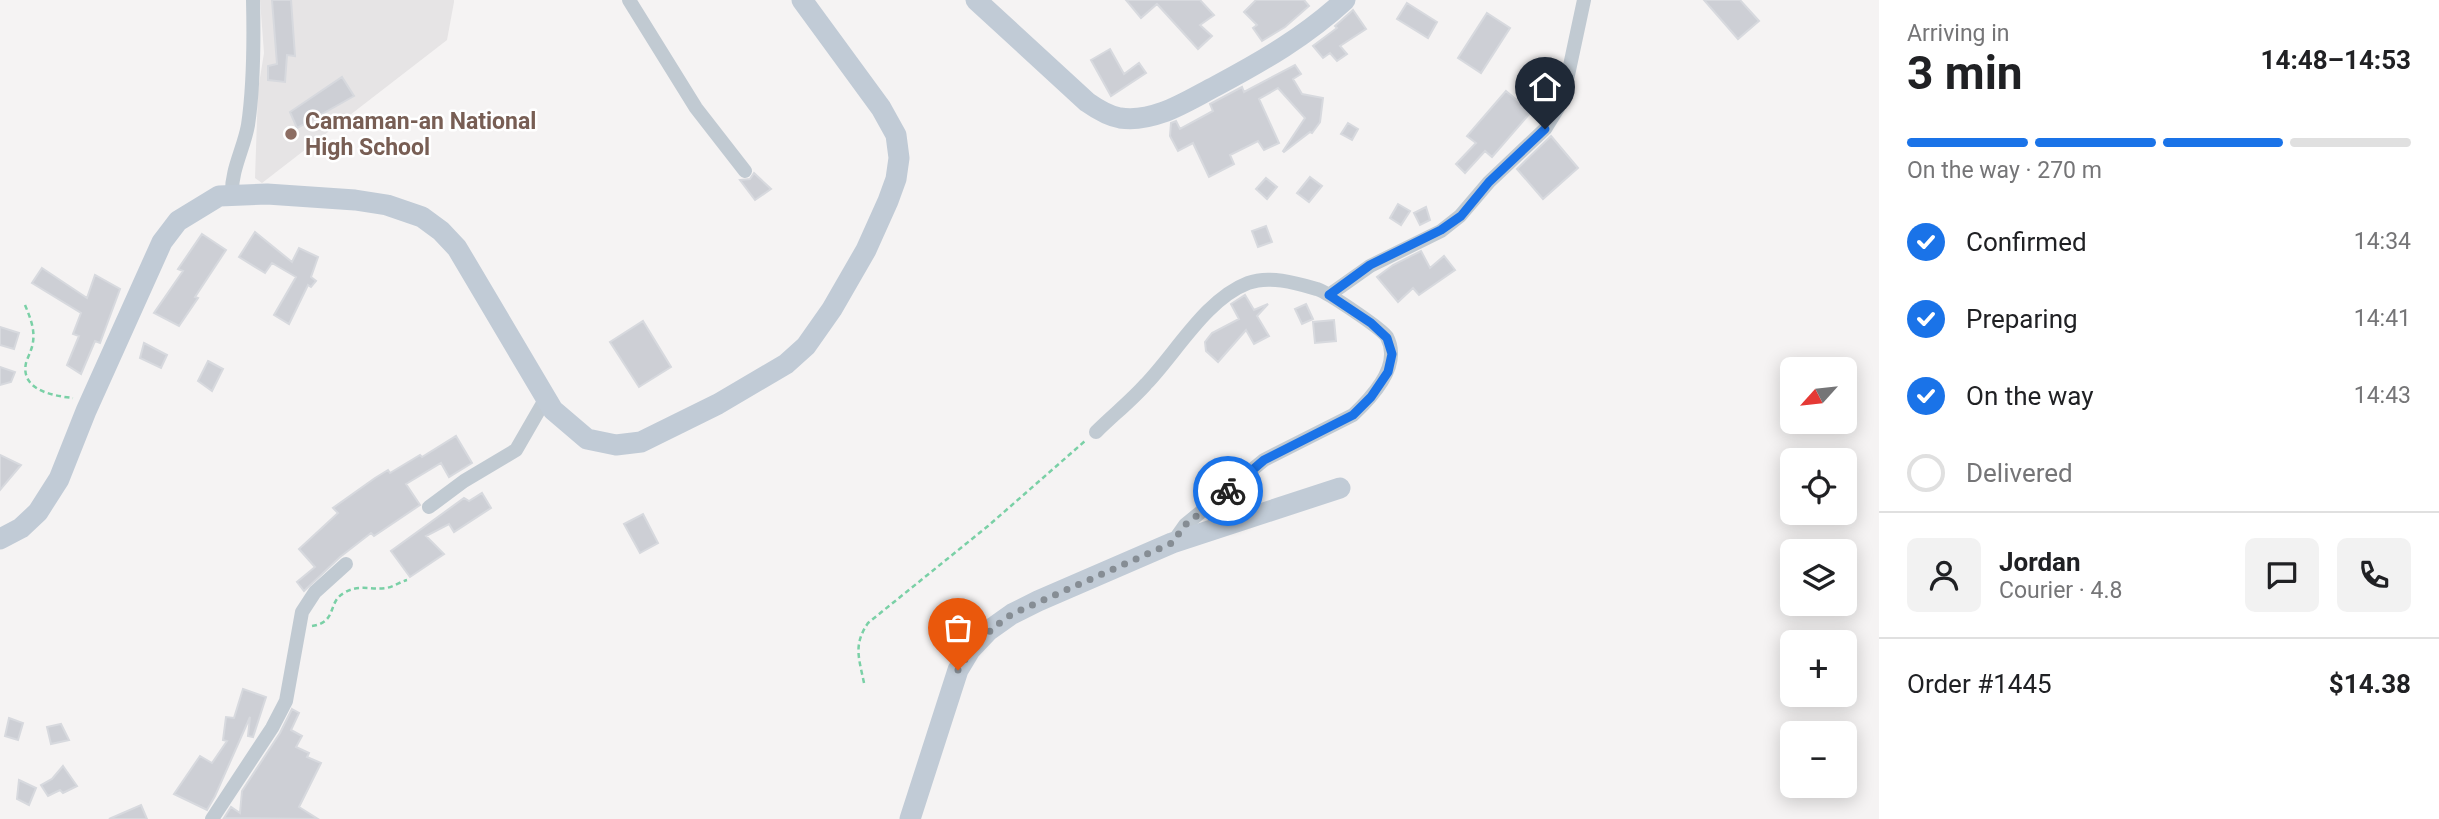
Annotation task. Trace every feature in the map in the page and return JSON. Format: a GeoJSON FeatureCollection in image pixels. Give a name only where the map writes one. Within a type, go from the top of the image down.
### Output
{"type":"FeatureCollection","features":[{"type":"Feature","properties":{"kind":"main road"},"geometry":{"type":"LineString","coordinates":[[0,539],[21,528],[38,512],[59,479],[90,401],[162,242],[178,220],[219,196],[232,194],[355,200],[387,205],[422,217],[457,247],[553,410],[587,439],[616,445],[641,442],[718,404],[786,364],[806,346],[832,309],[866,250],[888,201],[900,158],[896,135],[881,108],[802,0]]}},
{"type":"Feature","properties":{"kind":"main road"},"geometry":{"type":"LineString","coordinates":[[976,0],[1087,102],[1102,112],[1120,118],[1158,115],[1178,106],[1271,57],[1315,27],[1345,0]]}},
{"type":"Feature","properties":{"kind":"main road"},"geometry":{"type":"LineString","coordinates":[[910,819],[958,670],[970,650],[988,631],[1012,614],[1038,601],[1172,543],[1340,488]]}},
{"type":"Feature","properties":{"kind":"street"},"geometry":{"type":"LineString","coordinates":[[232,194],[235,171],[244,145],[251,93],[253,0]]}},
{"type":"Feature","properties":{"kind":"street"},"geometry":{"type":"LineString","coordinates":[[629,0],[696,108],[745,171]]}},
{"type":"Feature","properties":{"kind":"street"},"geometry":{"type":"LineString","coordinates":[[1329,295],[1370,265],[1426,240],[1461,216],[1489,182],[1545,129],[1558,108],[1565,89],[1584,0]]}},
{"type":"Feature","properties":{"kind":"street"},"geometry":{"type":"LineString","coordinates":[[1096,432],[1147,384],[1199,321],[1224,298],[1247,283],[1272,279],[1318,289],[1371,323],[1387,338],[1392,354],[1388,372],[1371,397],[1353,415],[1264,460],[1185,525],[1172,543]]}},
{"type":"Feature","properties":{"kind":"street"},"geometry":{"type":"LineString","coordinates":[[429,507],[464,481],[516,450],[546,398]]}},
{"type":"Feature","properties":{"kind":"street"},"geometry":{"type":"LineString","coordinates":[[212,819],[272,728],[286,701],[302,612],[315,592],[346,564]]}},
{"type":"Feature","properties":{"kind":"path"},"geometry":{"type":"LineString","coordinates":[[24,305],[32,322],[34,340],[25,364],[27,375],[34,387],[44,393],[90,401]]}},
{"type":"Feature","properties":{"kind":"path"},"geometry":{"type":"LineString","coordinates":[[864,682],[858,655],[859,637],[868,623],[988,526],[1096,432]]}},
{"type":"Feature","properties":{"kind":"path"},"geometry":{"type":"LineString","coordinates":[[299,627],[322,624],[329,618],[340,595],[346,591],[358,587],[387,588],[407,580]]}},
{"type":"Feature","properties":{"kind":"shaded area","name":"Camaman-an National High School"},"geometry":{"type":"Polygon","coordinates":[[[260,0],[454,2],[447,40],[262,183],[255,178],[258,90],[264,53],[260,0]]]}},
{"type":"Feature","properties":{"kind":"building"},"geometry":{"type":"Polygon","coordinates":[[[272,0],[291,0],[295,56],[287,55],[285,82],[268,80],[268,66],[277,64],[272,0]]]}},
{"type":"Feature","properties":{"kind":"building"},"geometry":{"type":"Polygon","coordinates":[[[1126,0],[1200,0],[1214,15],[1200,25],[1212,36],[1198,49],[1157,4],[1141,18],[1126,0]]]}},
{"type":"Feature","properties":{"kind":"building"},"geometry":{"type":"Polygon","coordinates":[[[1256,0],[1304,0],[1309,6],[1285,27],[1262,41],[1253,28],[1257,25],[1244,12],[1256,0]]]}},
{"type":"Feature","properties":{"kind":"building"},"geometry":{"type":"Polygon","coordinates":[[[1704,0],[1740,0],[1759,21],[1738,39],[1704,0]]]}},
{"type":"Feature","properties":{"kind":"building"},"geometry":{"type":"Polygon","coordinates":[[[1407,3],[1437,22],[1428,38],[1397,19],[1407,3]]]}},
{"type":"Feature","properties":{"kind":"building"},"geometry":{"type":"Polygon","coordinates":[[[1353,10],[1366,29],[1340,46],[1347,54],[1337,61],[1330,53],[1323,58],[1313,46],[1337,28],[1335,26],[1353,10]]]}},
{"type":"Feature","properties":{"kind":"building"},"geometry":{"type":"Polygon","coordinates":[[[1487,13],[1510,28],[1481,73],[1458,58],[1487,13]]]}},
{"type":"Feature","properties":{"kind":"building"},"geometry":{"type":"Polygon","coordinates":[[[1110,49],[1124,74],[1139,63],[1146,73],[1111,96],[1091,60],[1110,49]]]}},
{"type":"Feature","properties":{"kind":"building"},"geometry":{"type":"Polygon","coordinates":[[[1295,65],[1301,74],[1293,79],[1302,94],[1323,98],[1320,122],[1312,133],[1283,151],[1305,118],[1278,88],[1259,99],[1279,143],[1264,150],[1258,141],[1230,155],[1234,164],[1209,177],[1193,143],[1178,151],[1170,136],[1171,123],[1176,121],[1180,129],[1213,111],[1210,104],[1242,87],[1244,92],[1295,65]]]}},
{"type":"Feature","properties":{"kind":"building"},"geometry":{"type":"Polygon","coordinates":[[[342,77],[354,96],[297,128],[290,112],[342,77]]]}},
{"type":"Feature","properties":{"kind":"building"},"geometry":{"type":"Polygon","coordinates":[[[1506,91],[1531,112],[1492,157],[1485,151],[1465,173],[1456,164],[1476,143],[1467,136],[1506,91]]]}},
{"type":"Feature","properties":{"kind":"building"},"geometry":{"type":"Polygon","coordinates":[[[1348,123],[1358,129],[1352,140],[1341,134],[1348,123]]]}},
{"type":"Feature","properties":{"kind":"building"},"geometry":{"type":"Polygon","coordinates":[[[1551,136],[1578,168],[1543,199],[1517,169],[1551,136]]]}},
{"type":"Feature","properties":{"kind":"building"},"geometry":{"type":"Polygon","coordinates":[[[754,173],[771,189],[755,200],[740,180],[750,179],[754,173]]]}},
{"type":"Feature","properties":{"kind":"building"},"geometry":{"type":"Polygon","coordinates":[[[1310,177],[1322,186],[1309,202],[1297,193],[1310,177]]]}},
{"type":"Feature","properties":{"kind":"building"},"geometry":{"type":"Polygon","coordinates":[[[1266,178],[1277,187],[1267,199],[1256,189],[1266,178]]]}},
{"type":"Feature","properties":{"kind":"building"},"geometry":{"type":"Polygon","coordinates":[[[1398,204],[1410,211],[1401,225],[1390,218],[1398,204]]]}},
{"type":"Feature","properties":{"kind":"building"},"geometry":{"type":"Polygon","coordinates":[[[1426,207],[1430,220],[1420,225],[1414,213],[1426,207]]]}},
{"type":"Feature","properties":{"kind":"building"},"geometry":{"type":"Polygon","coordinates":[[[1266,226],[1272,242],[1258,247],[1252,231],[1266,226]]]}},
{"type":"Feature","properties":{"kind":"building"},"geometry":{"type":"Polygon","coordinates":[[[255,232],[292,262],[299,248],[318,257],[311,277],[316,281],[311,287],[308,285],[289,324],[274,315],[296,277],[272,263],[265,273],[239,257],[255,232]]]}},
{"type":"Feature","properties":{"kind":"building"},"geometry":{"type":"Polygon","coordinates":[[[202,234],[226,250],[179,326],[154,313],[183,271],[178,269],[202,234]]]}},
{"type":"Feature","properties":{"kind":"building"},"geometry":{"type":"Polygon","coordinates":[[[1421,251],[1430,268],[1444,256],[1455,270],[1419,295],[1413,288],[1398,302],[1377,277],[1393,265],[1421,251]]]}},
{"type":"Feature","properties":{"kind":"building"},"geometry":{"type":"Polygon","coordinates":[[[42,268],[87,298],[95,275],[120,289],[100,343],[95,341],[81,374],[67,365],[79,336],[73,334],[81,313],[32,283],[42,268]]]}},
{"type":"Feature","properties":{"kind":"building"},"geometry":{"type":"Polygon","coordinates":[[[1245,295],[1254,310],[1268,304],[1257,316],[1269,336],[1254,344],[1246,330],[1218,362],[1206,351],[1205,342],[1212,333],[1239,319],[1231,304],[1245,295]]]}},
{"type":"Feature","properties":{"kind":"building"},"geometry":{"type":"Polygon","coordinates":[[[1306,304],[1313,319],[1302,324],[1295,309],[1306,304]]]}},
{"type":"Feature","properties":{"kind":"building"},"geometry":{"type":"Polygon","coordinates":[[[1334,320],[1336,341],[1315,343],[1313,322],[1334,320]]]}},
{"type":"Feature","properties":{"kind":"building"},"geometry":{"type":"Polygon","coordinates":[[[643,321],[671,367],[639,387],[610,342],[643,321]]]}},
{"type":"Feature","properties":{"kind":"building"},"geometry":{"type":"Polygon","coordinates":[[[0,327],[19,333],[14,349],[0,345],[0,327]]]}},
{"type":"Feature","properties":{"kind":"building"},"geometry":{"type":"Polygon","coordinates":[[[144,343],[167,355],[161,368],[140,358],[144,343]]]}},
{"type":"Feature","properties":{"kind":"building"},"geometry":{"type":"Polygon","coordinates":[[[208,361],[223,369],[212,391],[198,381],[208,361]]]}},
{"type":"Feature","properties":{"kind":"building"},"geometry":{"type":"Polygon","coordinates":[[[0,367],[15,372],[11,382],[0,385],[0,367]]]}},
{"type":"Feature","properties":{"kind":"building"},"geometry":{"type":"Polygon","coordinates":[[[456,436],[472,463],[449,477],[441,463],[406,484],[420,505],[374,536],[371,533],[340,557],[304,591],[297,582],[315,567],[299,549],[338,513],[333,508],[388,470],[390,473],[420,455],[422,457],[456,436]]]}},
{"type":"Feature","properties":{"kind":"building"},"geometry":{"type":"Polygon","coordinates":[[[0,455],[21,465],[0,490],[0,455]]]}},
{"type":"Feature","properties":{"kind":"building"},"geometry":{"type":"Polygon","coordinates":[[[482,493],[491,508],[454,532],[449,524],[426,536],[444,554],[410,577],[391,551],[464,498],[469,501],[482,493]]]}},
{"type":"Feature","properties":{"kind":"building"},"geometry":{"type":"Polygon","coordinates":[[[643,514],[658,543],[640,553],[624,524],[643,514]]]}},
{"type":"Feature","properties":{"kind":"building"},"geometry":{"type":"Polygon","coordinates":[[[243,689],[266,697],[253,737],[248,736],[250,717],[207,810],[174,794],[200,756],[212,763],[227,741],[223,740],[226,717],[234,718],[243,689]]]}},
{"type":"Feature","properties":{"kind":"building"},"geometry":{"type":"Polygon","coordinates":[[[292,709],[299,713],[291,730],[302,736],[296,747],[309,753],[307,757],[321,763],[299,807],[318,819],[224,818],[231,807],[240,813],[242,791],[280,733],[292,709]]]}},
{"type":"Feature","properties":{"kind":"building"},"geometry":{"type":"Polygon","coordinates":[[[9,718],[23,723],[18,740],[5,736],[9,718]]]}},
{"type":"Feature","properties":{"kind":"building"},"geometry":{"type":"Polygon","coordinates":[[[61,724],[69,740],[51,744],[47,727],[61,724]]]}},
{"type":"Feature","properties":{"kind":"building"},"geometry":{"type":"Polygon","coordinates":[[[63,766],[77,786],[48,796],[41,785],[52,779],[63,766]]]}},
{"type":"Feature","properties":{"kind":"building"},"geometry":{"type":"Polygon","coordinates":[[[19,780],[36,788],[29,805],[17,799],[19,780]]]}},
{"type":"Feature","properties":{"kind":"building"},"geometry":{"type":"Polygon","coordinates":[[[141,805],[147,819],[109,819],[141,805]]]}},
{"type":"Feature","properties":{"kind":"way so far"},"geometry":{"type":"LineString","coordinates":[[958,670],[970,650],[988,631],[1012,614],[1172,543],[1185,525],[1228,491]]}},
{"type":"Feature","properties":{"kind":"place","name":"Camaman-an National High School"},"geometry":{"type":"Point","coordinates":[291,134]}},
{"type":"Feature","properties":{"kind":"route"},"geometry":{"type":"LineString","coordinates":[[1228,491],[1264,460],[1353,415],[1371,397],[1388,372],[1392,354],[1387,338],[1371,323],[1329,295],[1370,265],[1426,240],[1461,216],[1504,166],[1545,129]]}}]}
